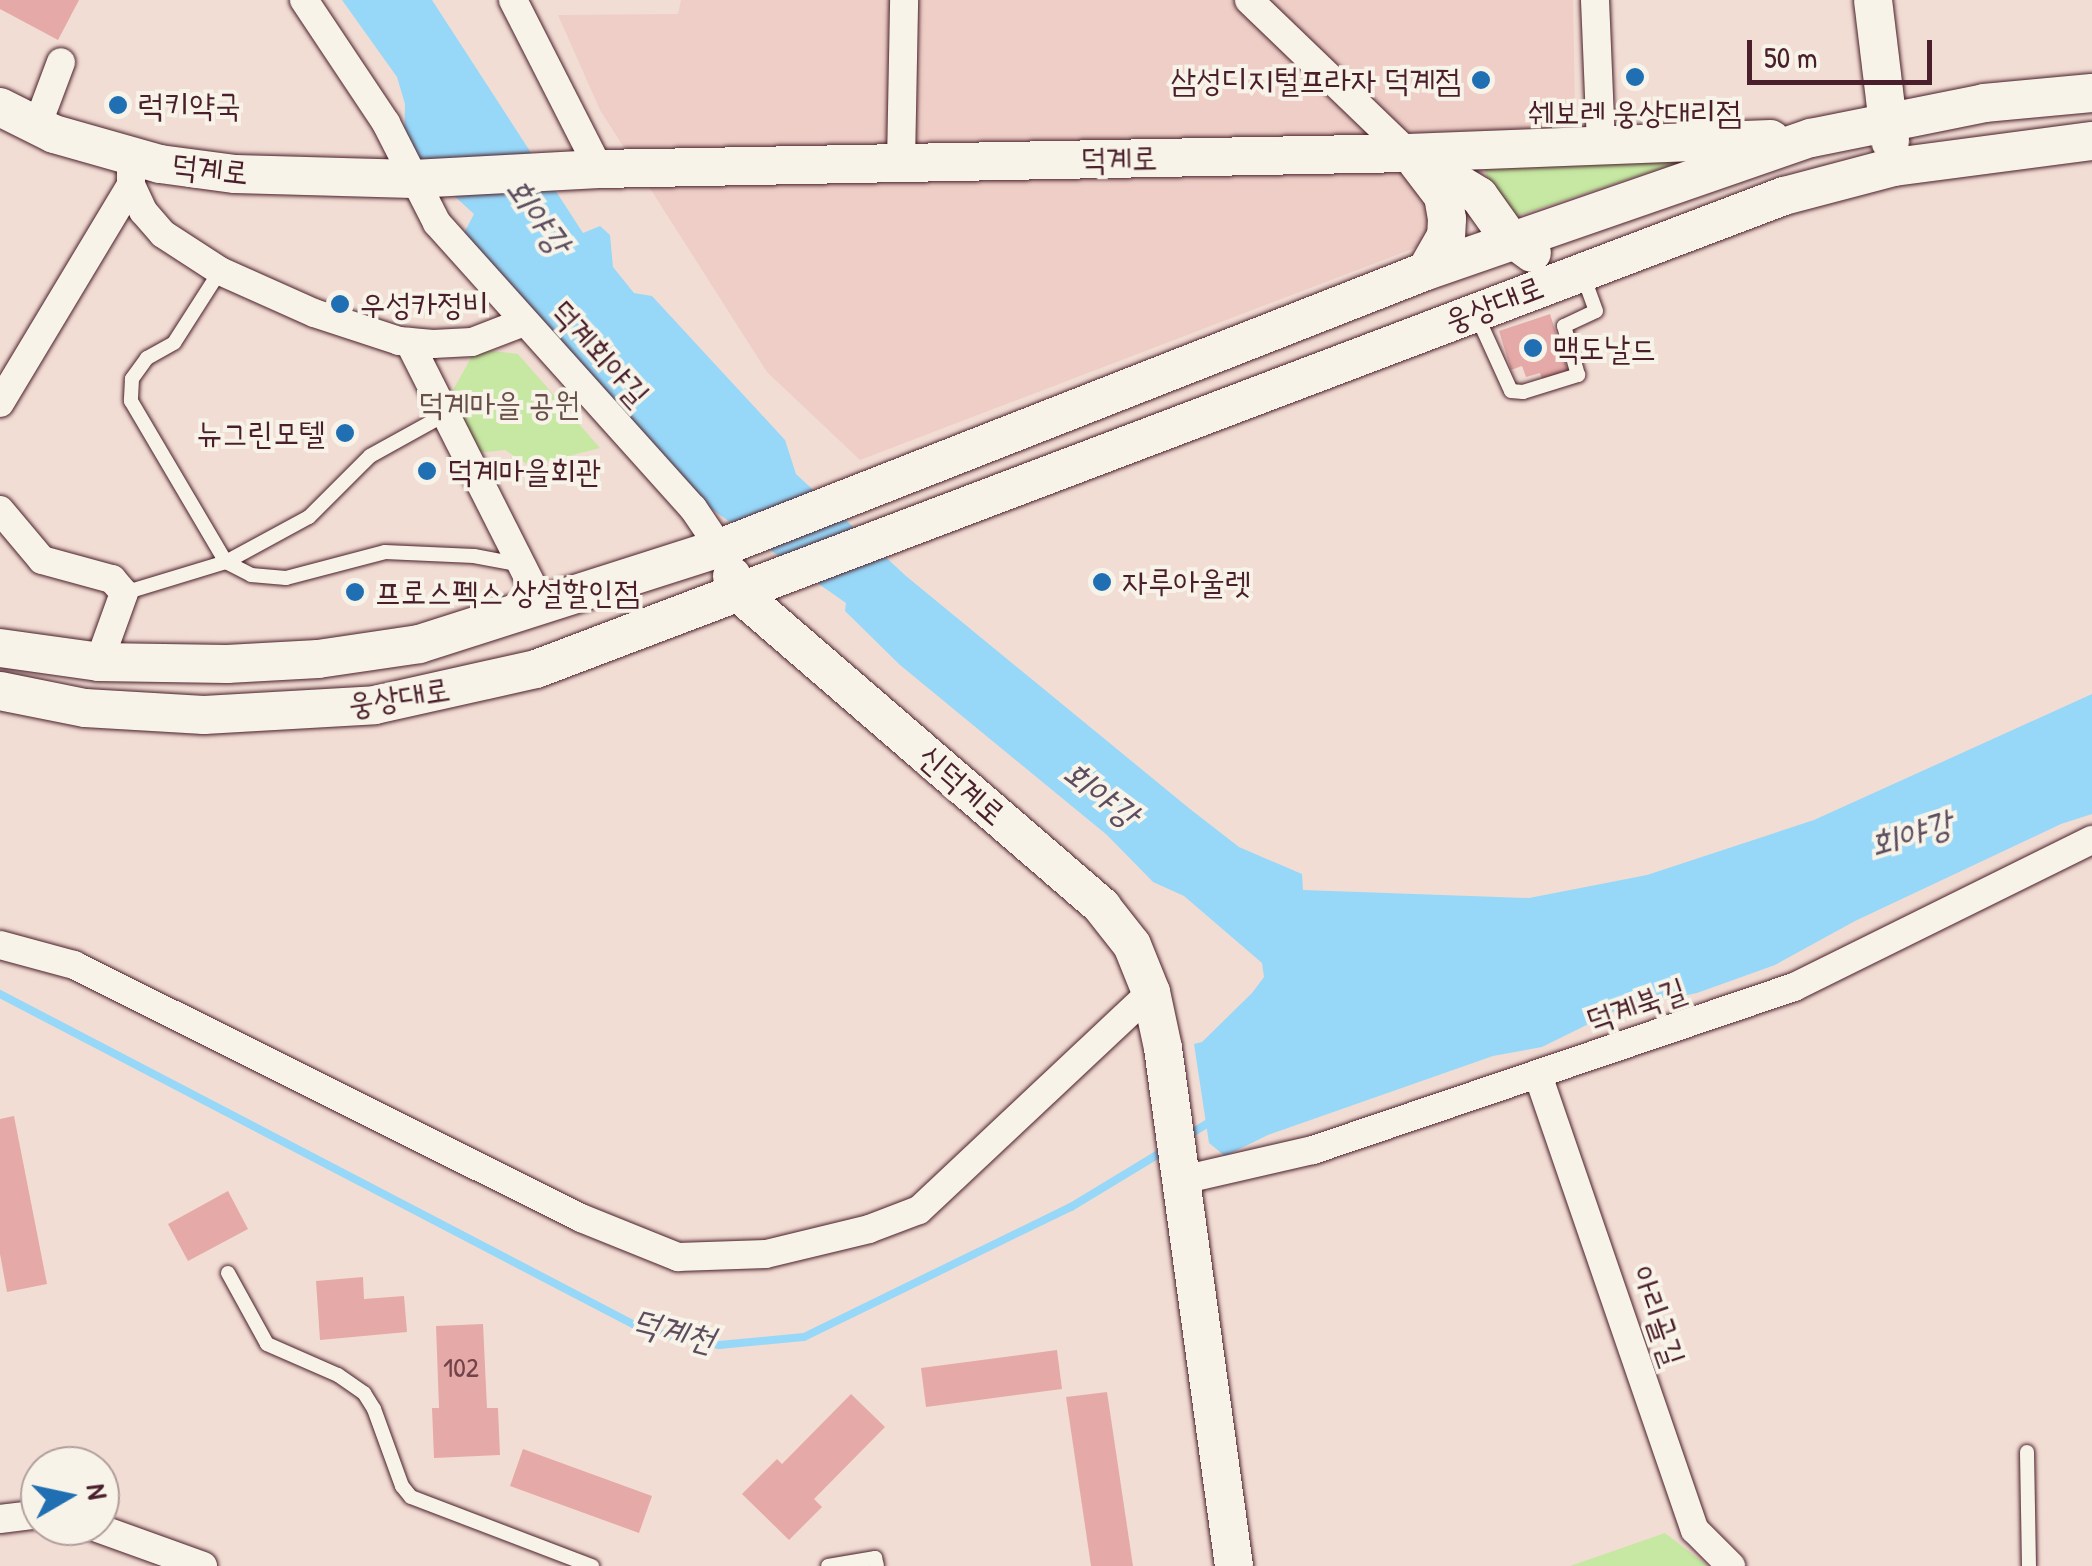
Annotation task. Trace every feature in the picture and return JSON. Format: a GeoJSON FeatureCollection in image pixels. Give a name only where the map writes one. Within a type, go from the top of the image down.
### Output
{"type":"FeatureCollection","features":[{"type":"Feature","properties":{"kind":"main road"},"geometry":{"type":"LineString","coordinates":[[1873,0],[1894,167]]}},
{"type":"Feature","properties":{"kind":"main road"},"geometry":{"type":"LineString","coordinates":[[0,648],[98,662],[318,659],[420,644],[730,544],[1426,271],[1811,138],[1887,120],[2092,93]]}},
{"type":"Feature","properties":{"kind":"main road","name":"덕계로"},"geometry":{"type":"LineString","coordinates":[[0,108],[131,170],[422,179],[590,169],[1408,153],[1811,138]]}},
{"type":"Feature","properties":{"kind":"main road","name":"웅상대로"},"geometry":{"type":"LineString","coordinates":[[0,691],[85,708],[204,715],[375,705],[536,668],[1784,196],[1894,167],[2092,141]]}},
{"type":"Feature","properties":{"kind":"main road"},"geometry":{"type":"LineString","coordinates":[[1408,153],[1479,196],[1512,240],[1536,255],[1559,260],[1619,256]]}},
{"type":"Feature","properties":{"kind":"main road"},"geometry":{"type":"LineString","coordinates":[[1408,153],[1431,175],[1443,196],[1447,219],[1446,236],[1426,271]]}},
{"type":"Feature","properties":{"kind":"main road","name":"신덕계로"},"geometry":{"type":"LineString","coordinates":[[730,544],[740,594],[1102,907],[1132,945],[1151,992],[1164,1048],[1182,1180]]}},
{"type":"Feature","properties":{"kind":"main road"},"geometry":{"type":"LineString","coordinates":[[1182,1180],[1234,1566]]}},
{"type":"Feature","properties":{"kind":"street","name":"덕계회야길"},"geometry":{"type":"LineString","coordinates":[[304,0],[422,179],[438,223],[692,508],[730,544]]}},
{"type":"Feature","properties":{"kind":"street"},"geometry":{"type":"LineString","coordinates":[[513,0],[590,169]]}},
{"type":"Feature","properties":{"kind":"street"},"geometry":{"type":"LineString","coordinates":[[901,164],[904,0]]}},
{"type":"Feature","properties":{"kind":"street"},"geometry":{"type":"LineString","coordinates":[[1248,0],[1408,153]]}},
{"type":"Feature","properties":{"kind":"street"},"geometry":{"type":"LineString","coordinates":[[1595,0],[1601,144]]}},
{"type":"Feature","properties":{"kind":"street"},"geometry":{"type":"LineString","coordinates":[[37,126],[60,62]]}},
{"type":"Feature","properties":{"kind":"street"},"geometry":{"type":"LineString","coordinates":[[131,170],[144,212],[163,234],[220,271],[314,313],[409,342],[472,342],[524,322]]}},
{"type":"Feature","properties":{"kind":"street"},"geometry":{"type":"LineString","coordinates":[[4,387],[131,170]]}},
{"type":"Feature","properties":{"kind":"street"},"geometry":{"type":"LineString","coordinates":[[409,342],[542,605]]}},
{"type":"Feature","properties":{"kind":"street"},"geometry":{"type":"LineString","coordinates":[[0,510],[42,560],[112,578],[124,593],[98,662]]}},
{"type":"Feature","properties":{"kind":"street","name":"덕계북길"},"geometry":{"type":"LineString","coordinates":[[1182,1180],[1313,1150],[1794,987],[2092,840]]}},
{"type":"Feature","properties":{"kind":"street"},"geometry":{"type":"LineString","coordinates":[[0,945],[74,966],[580,1218],[678,1258],[766,1254],[869,1229],[919,1210],[1151,992]]}},
{"type":"Feature","properties":{"kind":"street","name":"아리골길"},"geometry":{"type":"LineString","coordinates":[[1538,1076],[1695,1530],[1731,1566]]}},
{"type":"Feature","properties":{"kind":"street"},"geometry":{"type":"LineString","coordinates":[[120,1536],[203,1566]]}},
{"type":"Feature","properties":{"kind":"lane"},"geometry":{"type":"LineString","coordinates":[[1475,310],[1511,391],[1523,392],[1578,374],[1564,326],[1596,312],[1581,270]]}},
{"type":"Feature","properties":{"kind":"lane"},"geometry":{"type":"LineString","coordinates":[[220,271],[174,342],[147,358],[132,379],[131,401],[226,562],[251,574],[286,578],[385,552],[474,556],[522,566]]}},
{"type":"Feature","properties":{"kind":"lane"},"geometry":{"type":"LineString","coordinates":[[124,593],[226,562],[309,516],[370,456],[446,414]]}},
{"type":"Feature","properties":{"kind":"lane"},"geometry":{"type":"LineString","coordinates":[[228,1273],[267,1344],[338,1374],[364,1393],[374,1409],[402,1486],[411,1497],[592,1566]]}},
{"type":"Feature","properties":{"kind":"lane"},"geometry":{"type":"LineString","coordinates":[[2027,1452],[2029,1566]]}},
{"type":"Feature","properties":{"kind":"lane"},"geometry":{"type":"LineString","coordinates":[[828,1566],[876,1558],[877,1566]]}},
{"type":"Feature","properties":{"kind":"shaded area"},"geometry":{"type":"Polygon","coordinates":[[[681,0],[1573,0],[1575,111],[1561,127],[1419,133],[1430,234],[1420,246],[860,460],[767,372],[600,110],[558,15],[678,14],[681,0]]]}},
{"type":"Feature","properties":{"kind":"green space"},"geometry":{"type":"Polygon","coordinates":[[[1717,150],[1513,217],[1490,188],[1482,158],[1717,150]]]}},
{"type":"Feature","properties":{"kind":"green space","name":"덕계마을 공원"},"geometry":{"type":"Polygon","coordinates":[[[476,349],[518,354],[600,448],[530,466],[505,450],[460,455],[440,413],[476,349]]]}},
{"type":"Feature","properties":{"kind":"green space"},"geometry":{"type":"Polygon","coordinates":[[[1665,1533],[1708,1566],[1570,1566],[1665,1533]]]}},
{"type":"Feature","properties":{"kind":"water","name":"회야강"},"geometry":{"type":"Polygon","coordinates":[[[342,0],[432,0],[583,233],[600,226],[610,235],[613,267],[634,293],[652,296],[785,440],[796,474],[906,576],[1190,809],[1239,847],[1302,874],[1303,890],[1529,898],[1647,875],[1814,820],[2092,694],[2092,814],[2061,824],[1855,921],[1775,965],[1697,993],[1619,1009],[1542,1047],[1493,1056],[1268,1135],[1225,1156],[1209,1143],[1194,1044],[1202,1042],[1252,993],[1264,977],[1262,963],[1184,896],[1153,882],[1107,835],[900,665],[845,611],[846,603],[710,508],[462,237],[474,214],[404,150],[405,104],[397,77],[342,0]]]}},
{"type":"Feature","properties":{"kind":"building"},"geometry":{"type":"Polygon","coordinates":[[[0,0],[79,0],[58,40],[0,9],[0,0]]]}},
{"type":"Feature","properties":{"kind":"building","name":"맥도날드"},"geometry":{"type":"Polygon","coordinates":[[[1550,314],[1569,374],[1543,382],[1540,373],[1526,377],[1522,366],[1511,370],[1499,331],[1550,314]]]}},
{"type":"Feature","properties":{"kind":"building"},"geometry":{"type":"Polygon","coordinates":[[[14,1116],[47,1284],[7,1292],[0,1254],[0,1119],[14,1116]]]}},
{"type":"Feature","properties":{"kind":"building"},"geometry":{"type":"Polygon","coordinates":[[[228,1191],[248,1229],[188,1261],[168,1224],[228,1191]]]}},
{"type":"Feature","properties":{"kind":"building"},"geometry":{"type":"Polygon","coordinates":[[[363,1277],[364,1299],[404,1296],[407,1332],[320,1340],[316,1281],[363,1277]]]}},
{"type":"Feature","properties":{"kind":"building"},"geometry":{"type":"Polygon","coordinates":[[[483,1324],[487,1408],[498,1408],[500,1455],[434,1458],[432,1408],[439,1408],[436,1326],[483,1324]]]}},
{"type":"Feature","properties":{"kind":"building"},"geometry":{"type":"Polygon","coordinates":[[[1057,1350],[1062,1389],[926,1407],[921,1368],[1057,1350]]]}},
{"type":"Feature","properties":{"kind":"building"},"geometry":{"type":"Polygon","coordinates":[[[1107,1392],[1133,1566],[1091,1566],[1066,1397],[1107,1392]]]}},
{"type":"Feature","properties":{"kind":"building"},"geometry":{"type":"Polygon","coordinates":[[[851,1394],[885,1427],[814,1499],[822,1507],[789,1540],[742,1494],[777,1459],[782,1464],[851,1394]]]}},
{"type":"Feature","properties":{"kind":"building"},"geometry":{"type":"Polygon","coordinates":[[[523,1449],[652,1496],[639,1533],[510,1486],[523,1449]]]}},
{"type":"Feature","properties":{"kind":"waterway","name":"덕계천"},"geometry":{"type":"LineString","coordinates":[[0,994],[644,1330],[719,1345],[804,1337],[1071,1207],[1165,1150]]}},
{"type":"Feature","properties":{"kind":"waterway","name":"덕계천"},"geometry":{"type":"LineString","coordinates":[[1185,1137],[1212,1121]]}},
{"type":"Feature","properties":{"kind":"place","name":"쉐보레 웅상대리점"},"geometry":{"type":"Point","coordinates":[1635,77]}},
{"type":"Feature","properties":{"kind":"place","name":"삼성디지털프라자 덕계점"},"geometry":{"type":"Point","coordinates":[1481,80]}},
{"type":"Feature","properties":{"kind":"place","name":"럭키약국"},"geometry":{"type":"Point","coordinates":[118,105]}},
{"type":"Feature","properties":{"kind":"place","name":"우성카정비"},"geometry":{"type":"Point","coordinates":[340,304]}},
{"type":"Feature","properties":{"kind":"place","name":"맥도날드"},"geometry":{"type":"Point","coordinates":[1533,348]}},
{"type":"Feature","properties":{"kind":"place","name":"뉴그린모텔"},"geometry":{"type":"Point","coordinates":[345,433]}},
{"type":"Feature","properties":{"kind":"place","name":"덕계마을회관"},"geometry":{"type":"Point","coordinates":[427,471]}},
{"type":"Feature","properties":{"kind":"place","name":"자루아울렛"},"geometry":{"type":"Point","coordinates":[1102,582]}},
{"type":"Feature","properties":{"kind":"place","name":"프로스펙스 상설할인점"},"geometry":{"type":"Point","coordinates":[355,592]}}]}
